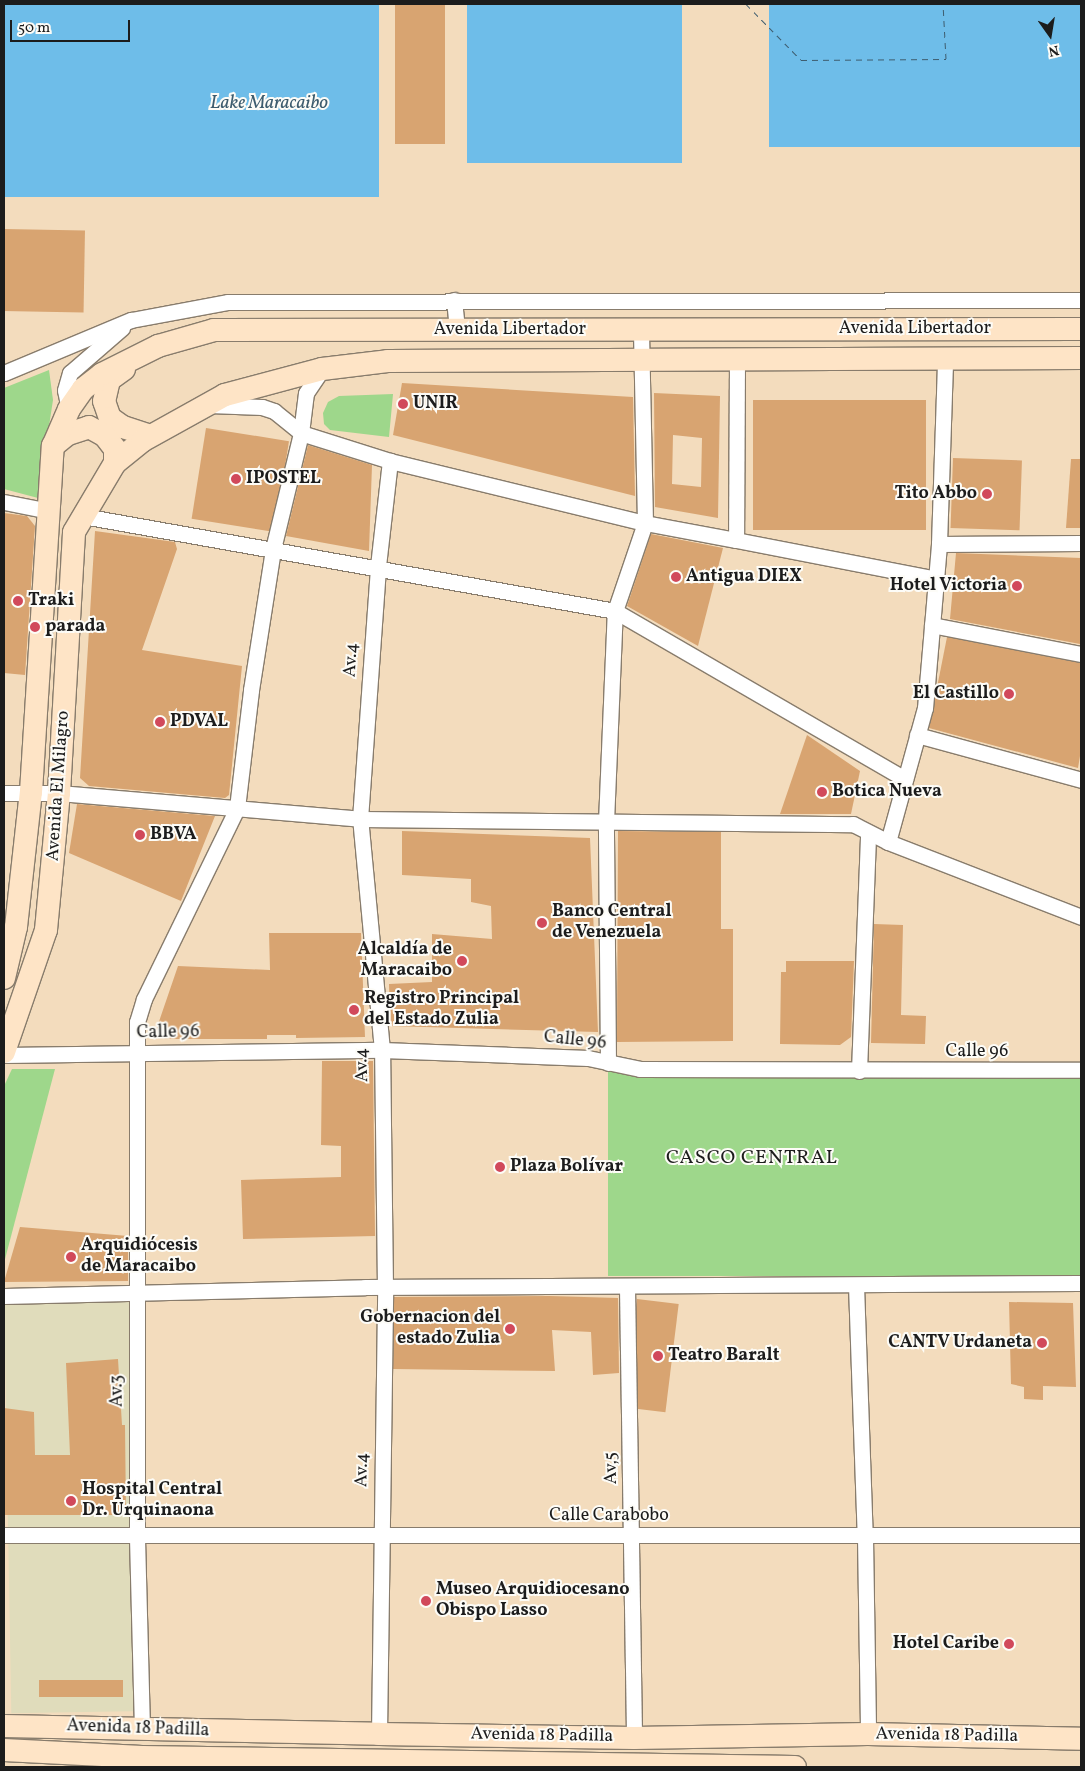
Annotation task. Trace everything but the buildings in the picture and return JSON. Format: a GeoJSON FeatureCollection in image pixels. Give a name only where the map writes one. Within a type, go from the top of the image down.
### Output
{"type":"FeatureCollection","features":[{"type":"Feature","properties":{"kind":"main road","name":"Avenida Libertador"},"geometry":{"type":"LineString","coordinates":[[50,511],[53,446],[69,409],[83,389],[102,374],[158,346],[214,330],[1081,329]]}},
{"type":"Feature","properties":{"kind":"main road"},"geometry":{"type":"LineString","coordinates":[[150,436],[123,427],[110,418],[104,401],[109,380],[158,346]]}},
{"type":"Feature","properties":{"kind":"main road","name":"Avenida Libertador"},"geometry":{"type":"LineString","coordinates":[[83,516],[115,463],[150,436],[225,394],[322,369],[388,361],[1081,358]]}},
{"type":"Feature","properties":{"kind":"main road"},"geometry":{"type":"LineString","coordinates":[[53,446],[68,434],[90,427],[106,436],[114,450],[115,463]]}},
{"type":"Feature","properties":{"kind":"main road","name":"Avenida El Milagro"},"geometry":{"type":"LineString","coordinates":[[4,978],[16,927],[30,792],[50,511]]}},
{"type":"Feature","properties":{"kind":"main road","name":"Avenida El Milagro"},"geometry":{"type":"LineString","coordinates":[[4,1053],[46,930],[59,793],[74,532],[83,516]]}},
{"type":"Feature","properties":{"kind":"main road","name":"Avenida 18 Padilla"},"geometry":{"type":"LineString","coordinates":[[4,1726],[634,1738],[868,1734],[1081,1739]]}},
{"type":"Feature","properties":{"kind":"main road"},"geometry":{"type":"LineString","coordinates":[[142,1730],[142,1762]]}},
{"type":"Feature","properties":{"kind":"main road"},"geometry":{"type":"LineString","coordinates":[[631,1766],[634,1738]]}},
{"type":"Feature","properties":{"kind":"main road","name":"Avenida 18 Padilla"},"geometry":{"type":"LineString","coordinates":[[4,1750],[142,1762],[795,1767]]}},
{"type":"Feature","properties":{"kind":"street"},"geometry":{"type":"LineString","coordinates":[[454,300],[456,330]]}},
{"type":"Feature","properties":{"kind":"street"},"geometry":{"type":"LineString","coordinates":[[4,372],[131,320],[228,302],[1081,300]]}},
{"type":"Feature","properties":{"kind":"street"},"geometry":{"type":"LineString","coordinates":[[69,409],[64,390],[70,372],[131,320]]}},
{"type":"Feature","properties":{"kind":"street"},"geometry":{"type":"LineString","coordinates":[[608,1063],[606,822],[615,611],[645,523],[641,330]]}},
{"type":"Feature","properties":{"kind":"street"},"geometry":{"type":"LineString","coordinates":[[888,842],[924,708],[939,544],[945,359]]}},
{"type":"Feature","properties":{"kind":"street"},"geometry":{"type":"LineString","coordinates":[[736,540],[737,360]]}},
{"type":"Feature","properties":{"kind":"street","name":"Av.3"},"geometry":{"type":"LineString","coordinates":[[142,1730],[137,1533],[136,1022],[144,999],[237,808],[251,690],[273,549],[301,433],[306,393],[322,369]]}},
{"type":"Feature","properties":{"kind":"street"},"geometry":{"type":"LineString","coordinates":[[205,405],[262,407],[274,411],[301,433],[390,461],[645,523],[936,578]]}},
{"type":"Feature","properties":{"kind":"street","name":"Av.4"},"geometry":{"type":"LineString","coordinates":[[379,1734],[385,1288],[382,1050],[360,820],[378,566],[390,461]]}},
{"type":"Feature","properties":{"kind":"street"},"geometry":{"type":"LineString","coordinates":[[4,502],[50,511]]}},
{"type":"Feature","properties":{"kind":"street"},"geometry":{"type":"LineString","coordinates":[[83,516],[378,566],[615,611],[905,779]]}},
{"type":"Feature","properties":{"kind":"street"},"geometry":{"type":"LineString","coordinates":[[939,544],[1081,543]]}},
{"type":"Feature","properties":{"kind":"street"},"geometry":{"type":"LineString","coordinates":[[932,625],[1081,654]]}},
{"type":"Feature","properties":{"kind":"street"},"geometry":{"type":"LineString","coordinates":[[917,735],[1080,780]]}},
{"type":"Feature","properties":{"kind":"street"},"geometry":{"type":"LineString","coordinates":[[4,793],[59,793],[360,820],[853,824],[888,842],[1081,918]]}},
{"type":"Feature","properties":{"kind":"street"},"geometry":{"type":"LineString","coordinates":[[859,1071],[868,832]]}},
{"type":"Feature","properties":{"kind":"street","name":"Calle 96"},"geometry":{"type":"LineString","coordinates":[[4,1053],[382,1050],[588,1058],[640,1068],[859,1071],[1081,1070]]}},
{"type":"Feature","properties":{"kind":"street"},"geometry":{"type":"LineString","coordinates":[[4,1296],[385,1288],[626,1288],[1081,1283]]}},
{"type":"Feature","properties":{"kind":"street"},"geometry":{"type":"LineString","coordinates":[[856,1285],[866,1537],[868,1734]]}},
{"type":"Feature","properties":{"kind":"street","name":"Av,5"},"geometry":{"type":"LineString","coordinates":[[626,1288],[633,1534],[634,1738]]}},
{"type":"Feature","properties":{"kind":"street","name":"Calle Carabobo"},"geometry":{"type":"LineString","coordinates":[[4,1536],[137,1533],[381,1535],[633,1534],[866,1537],[1081,1535]]}},
{"type":"Feature","properties":{"kind":"shaded area","name":"Hospital Central Dr. Urquinaona"},"geometry":{"type":"Polygon","coordinates":[[[137,1293],[144,1711],[11,1713],[4,1295],[137,1293]]]}},
{"type":"Feature","properties":{"kind":"green space"},"geometry":{"type":"Polygon","coordinates":[[[49,370],[53,400],[38,498],[4,489],[4,388],[49,370]]]}},
{"type":"Feature","properties":{"kind":"green space"},"geometry":{"type":"Polygon","coordinates":[[[393,394],[389,437],[330,430],[324,424],[323,413],[328,402],[339,396],[393,394]]]}},
{"type":"Feature","properties":{"kind":"green space"},"geometry":{"type":"Polygon","coordinates":[[[12,1069],[55,1069],[4,1263],[4,1086],[12,1069]]]}},
{"type":"Feature","properties":{"kind":"green space"},"geometry":{"type":"Polygon","coordinates":[[[608,1070],[1081,1070],[1081,1276],[608,1276],[608,1070]]]}},
{"type":"Feature","properties":{"kind":"water","name":"Lake Maracaibo"},"geometry":{"type":"Polygon","coordinates":[[[4,4],[379,4],[379,197],[4,197],[4,4]]]}},
{"type":"Feature","properties":{"kind":"water"},"geometry":{"type":"Polygon","coordinates":[[[467,4],[682,4],[682,163],[467,163],[467,4]]]}},
{"type":"Feature","properties":{"kind":"water"},"geometry":{"type":"Polygon","coordinates":[[[769,4],[1081,4],[1081,147],[769,147],[769,4]]]}},
{"type":"Feature","properties":{"kind":"ferry route"},"geometry":{"type":"LineString","coordinates":[[746,4],[801,60],[946,59],[943,4]]}},
{"type":"Feature","properties":{"kind":"place","name":"UNIR"},"geometry":{"type":"Point","coordinates":[403,404]}},
{"type":"Feature","properties":{"kind":"place","name":"IPOSTEL"},"geometry":{"type":"Point","coordinates":[236,479]}},
{"type":"Feature","properties":{"kind":"place","name":"Tito Abbo"},"geometry":{"type":"Point","coordinates":[987,494]}},
{"type":"Feature","properties":{"kind":"place","name":"Antigua DIEX"},"geometry":{"type":"Point","coordinates":[676,577]}},
{"type":"Feature","properties":{"kind":"place","name":"Hotel Victoria"},"geometry":{"type":"Point","coordinates":[1017,586]}},
{"type":"Feature","properties":{"kind":"place","name":"Traki"},"geometry":{"type":"Point","coordinates":[18,601]}},
{"type":"Feature","properties":{"kind":"place","name":"parada"},"geometry":{"type":"Point","coordinates":[35,627]}},
{"type":"Feature","properties":{"kind":"place","name":"El Castillo"},"geometry":{"type":"Point","coordinates":[1009,694]}},
{"type":"Feature","properties":{"kind":"place","name":"PDVAL"},"geometry":{"type":"Point","coordinates":[160,722]}},
{"type":"Feature","properties":{"kind":"place","name":"Botica Nueva"},"geometry":{"type":"Point","coordinates":[822,792]}},
{"type":"Feature","properties":{"kind":"place","name":"BBVA"},"geometry":{"type":"Point","coordinates":[140,835]}},
{"type":"Feature","properties":{"kind":"place","name":"Banco Central de Venezuela"},"geometry":{"type":"Point","coordinates":[542,923]}},
{"type":"Feature","properties":{"kind":"place","name":"Alcaldía de Maracaibo"},"geometry":{"type":"Point","coordinates":[462,961]}},
{"type":"Feature","properties":{"kind":"place","name":"Registro Principal del Estado Zulia"},"geometry":{"type":"Point","coordinates":[354,1010]}},
{"type":"Feature","properties":{"kind":"place","name":"Plaza Bolívar"},"geometry":{"type":"Point","coordinates":[500,1167]}},
{"type":"Feature","properties":{"kind":"place","name":"Arquidiócesis de Maracaibo"},"geometry":{"type":"Point","coordinates":[71,1257]}},
{"type":"Feature","properties":{"kind":"place","name":"Gobernacion del estado Zulia"},"geometry":{"type":"Point","coordinates":[510,1329]}},
{"type":"Feature","properties":{"kind":"place","name":"CANTV Urdaneta"},"geometry":{"type":"Point","coordinates":[1042,1343]}},
{"type":"Feature","properties":{"kind":"place","name":"Teatro Baralt"},"geometry":{"type":"Point","coordinates":[658,1356]}},
{"type":"Feature","properties":{"kind":"place","name":"Hospital Central Dr. Urquinaona"},"geometry":{"type":"Point","coordinates":[71,1501]}},
{"type":"Feature","properties":{"kind":"place","name":"Museo Arquidiocesano Obispo Lasso"},"geometry":{"type":"Point","coordinates":[426,1601]}},
{"type":"Feature","properties":{"kind":"place","name":"Hotel Caribe"},"geometry":{"type":"Point","coordinates":[1009,1644]}},
{"type":"Feature","properties":{"kind":"district","name":"CASCO CENTRAL"},"geometry":{"type":"Point","coordinates":[752,1158]}}]}
